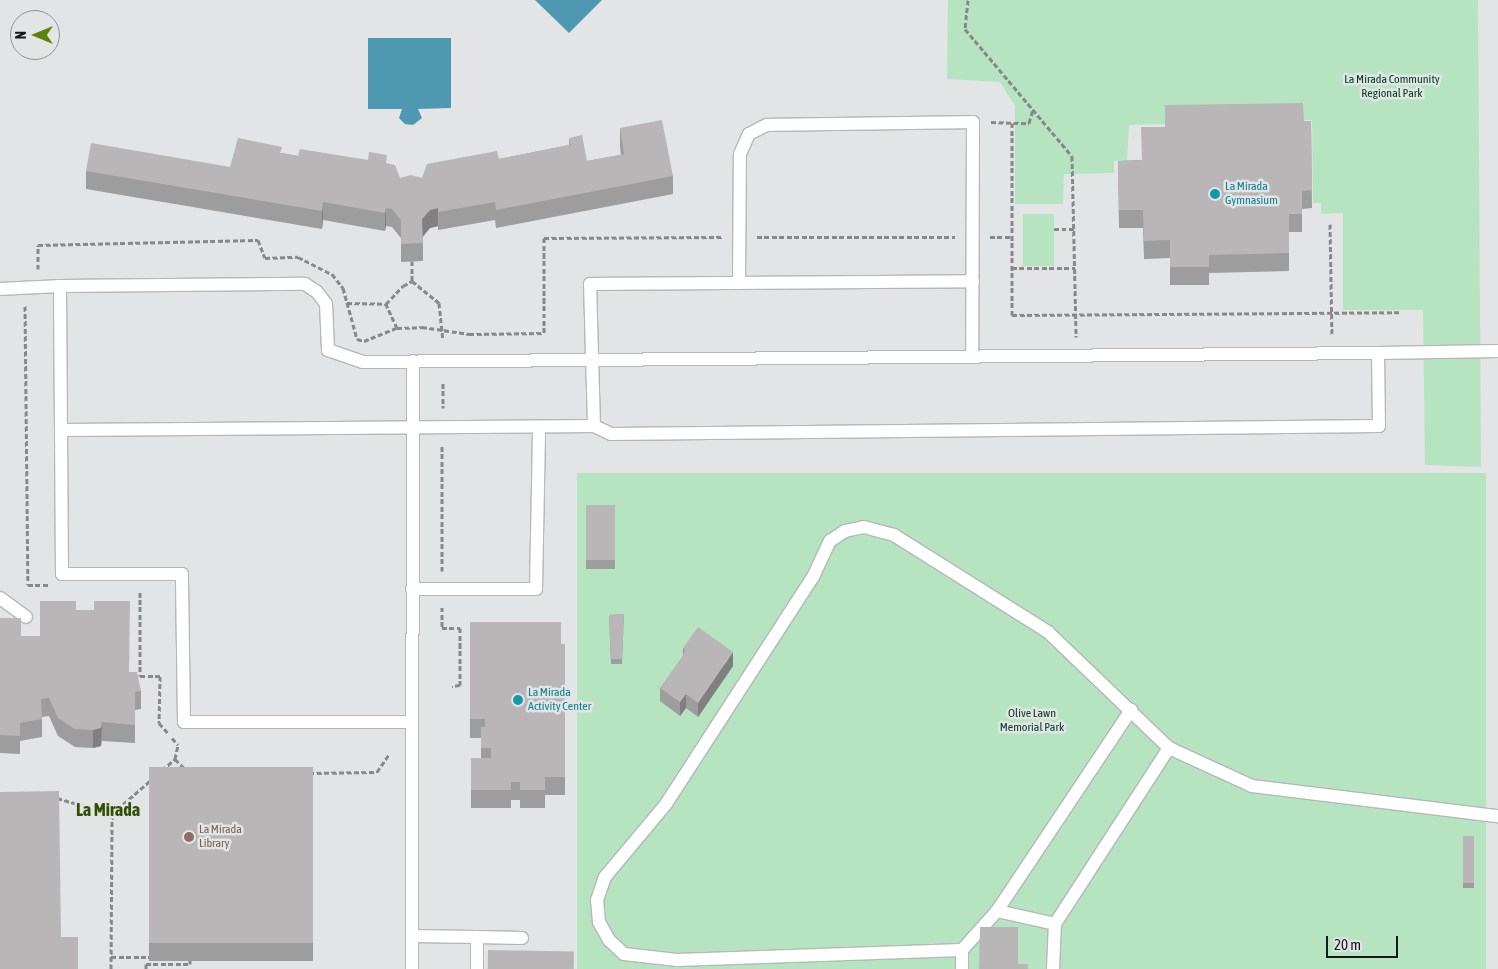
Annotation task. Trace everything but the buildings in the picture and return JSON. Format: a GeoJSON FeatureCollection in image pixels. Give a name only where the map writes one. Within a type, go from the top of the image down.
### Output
{"type":"FeatureCollection","features":[{"type":"Feature","properties":{"kind":"lane"},"geometry":{"type":"LineString","coordinates":[[739,282],[740,154],[749,134],[767,125],[973,122],[972,356]]}},
{"type":"Feature","properties":{"kind":"lane"},"geometry":{"type":"LineString","coordinates":[[594,426],[590,284],[972,281]]}},
{"type":"Feature","properties":{"kind":"lane"},"geometry":{"type":"LineString","coordinates":[[0,289],[60,286],[304,284],[318,292],[326,304],[328,350],[363,362],[1498,351]]}},
{"type":"Feature","properties":{"kind":"lane"},"geometry":{"type":"LineString","coordinates":[[60,286],[62,574],[182,574],[184,722],[412,722]]}},
{"type":"Feature","properties":{"kind":"lane"},"geometry":{"type":"LineString","coordinates":[[61,430],[594,426],[611,434],[1379,426],[1378,353]]}},
{"type":"Feature","properties":{"kind":"lane"},"geometry":{"type":"LineString","coordinates":[[412,969],[413,361]]}},
{"type":"Feature","properties":{"kind":"lane"},"geometry":{"type":"LineString","coordinates":[[412,589],[536,589],[539,427]]}},
{"type":"Feature","properties":{"kind":"lane"},"geometry":{"type":"LineString","coordinates":[[962,950],[677,960],[624,954],[609,940],[599,922],[596,900],[605,877],[666,804],[813,577],[830,541],[844,531],[864,527],[894,536],[1048,632],[1169,748],[1252,786],[1498,816]]}},
{"type":"Feature","properties":{"kind":"lane"},"geometry":{"type":"LineString","coordinates":[[0,598],[26,617]]}},
{"type":"Feature","properties":{"kind":"lane"},"geometry":{"type":"LineString","coordinates":[[962,969],[962,950],[997,911],[1131,710]]}},
{"type":"Feature","properties":{"kind":"lane"},"geometry":{"type":"LineString","coordinates":[[1053,969],[1055,924],[1169,748]]}},
{"type":"Feature","properties":{"kind":"lane"},"geometry":{"type":"LineString","coordinates":[[997,911],[1055,924]]}},
{"type":"Feature","properties":{"kind":"lane"},"geometry":{"type":"LineString","coordinates":[[412,936],[522,938]]}},
{"type":"Feature","properties":{"kind":"lane"},"geometry":{"type":"LineString","coordinates":[[477,936],[477,969]]}},
{"type":"Feature","properties":{"kind":"path"},"geometry":{"type":"LineString","coordinates":[[968,0],[965,29],[1072,156],[1075,229],[1076,355]]}},
{"type":"Feature","properties":{"kind":"path"},"geometry":{"type":"LineString","coordinates":[[1033,110],[1029,123],[1012,123],[1012,314],[1399,312]]}},
{"type":"Feature","properties":{"kind":"path"},"geometry":{"type":"LineString","coordinates":[[1330,224],[1332,353]]}},
{"type":"Feature","properties":{"kind":"path"},"geometry":{"type":"LineString","coordinates":[[1054,229],[1075,229]]}},
{"type":"Feature","properties":{"kind":"path"},"geometry":{"type":"LineString","coordinates":[[28,271],[38,271],[38,245],[258,240],[265,258],[298,257],[332,274],[343,288],[357,339],[364,341],[397,328],[443,329],[469,334],[544,333],[544,238],[723,237]]}},
{"type":"Feature","properties":{"kind":"path"},"geometry":{"type":"LineString","coordinates":[[756,237],[958,237]]}},
{"type":"Feature","properties":{"kind":"path"},"geometry":{"type":"LineString","coordinates":[[988,237],[1012,237]]}},
{"type":"Feature","properties":{"kind":"path"},"geometry":{"type":"LineString","coordinates":[[412,261],[412,281]]}},
{"type":"Feature","properties":{"kind":"path"},"geometry":{"type":"LineString","coordinates":[[1012,268],[1075,268]]}},
{"type":"Feature","properties":{"kind":"path"},"geometry":{"type":"LineString","coordinates":[[412,281],[439,303],[443,340]]}},
{"type":"Feature","properties":{"kind":"path"},"geometry":{"type":"LineString","coordinates":[[347,303],[386,304],[403,286],[412,281]]}},
{"type":"Feature","properties":{"kind":"path"},"geometry":{"type":"LineString","coordinates":[[386,304],[397,328]]}},
{"type":"Feature","properties":{"kind":"path"},"geometry":{"type":"LineString","coordinates":[[443,383],[443,408]]}},
{"type":"Feature","properties":{"kind":"path"},"geometry":{"type":"LineString","coordinates":[[442,444],[442,573]]}},
{"type":"Feature","properties":{"kind":"path"},"geometry":{"type":"LineString","coordinates":[[442,606],[442,628],[460,628],[460,685],[452,686]]}},
{"type":"Feature","properties":{"kind":"path"},"geometry":{"type":"LineString","coordinates":[[161,772],[174,759],[184,722]]}},
{"type":"Feature","properties":{"kind":"path"},"geometry":{"type":"LineString","coordinates":[[298,773],[377,772],[389,754]]}},
{"type":"Feature","properties":{"kind":"path"},"geometry":{"type":"LineString","coordinates":[[174,759],[190,774]]}},
{"type":"Feature","properties":{"kind":"path"},"geometry":{"type":"LineString","coordinates":[[110,969],[112,814],[154,778]]}},
{"type":"Feature","properties":{"kind":"path"},"geometry":{"type":"LineString","coordinates":[[49,798],[112,814]]}},
{"type":"Feature","properties":{"kind":"path"},"geometry":{"type":"LineString","coordinates":[[111,957],[160,957]]}},
{"type":"Feature","properties":{"kind":"path"},"geometry":{"type":"LineString","coordinates":[[146,969],[146,964],[190,964],[190,957],[180,957]]}},
{"type":"Feature","properties":{"kind":"green space","name":"La Mirada Community Regional Park"},"geometry":{"type":"Polygon","coordinates":[[[948,0],[1478,0],[1481,467],[1425,465],[1423,310],[1343,310],[1343,213],[1321,214],[1321,203],[1313,203],[1312,120],[1129,125],[1127,161],[1114,161],[1114,173],[1064,174],[1063,204],[1015,204],[1015,106],[1000,82],[947,79],[948,0]]]}},
{"type":"Feature","properties":{"kind":"green space"},"geometry":{"type":"Polygon","coordinates":[[[1023,214],[1054,214],[1054,266],[1023,266],[1023,214]]]}},
{"type":"Feature","properties":{"kind":"green space","name":"Olive Lawn Memorial Park"},"geometry":{"type":"Polygon","coordinates":[[[577,473],[1486,473],[1486,969],[577,969],[577,473]]]}},
{"type":"Feature","properties":{"kind":"water"},"geometry":{"type":"Polygon","coordinates":[[[535,0],[602,0],[569,33],[535,0]]]}},
{"type":"Feature","properties":{"kind":"water"},"geometry":{"type":"Polygon","coordinates":[[[368,38],[451,38],[451,108],[418,109],[422,118],[413,125],[405,124],[399,118],[402,109],[368,109],[368,38]]]}},
{"type":"Feature","properties":{"kind":"place","name":"La Mirada Gymnasium"},"geometry":{"type":"Point","coordinates":[1215,194]}},
{"type":"Feature","properties":{"kind":"place","name":"La Mirada Activity Center"},"geometry":{"type":"Point","coordinates":[518,700]}},
{"type":"Feature","properties":{"kind":"place","name":"La Mirada Library"},"geometry":{"type":"Point","coordinates":[189,837]}},
{"type":"Feature","properties":{"kind":"district","name":"La Mirada"},"geometry":{"type":"Point","coordinates":[108,810]}}]}
